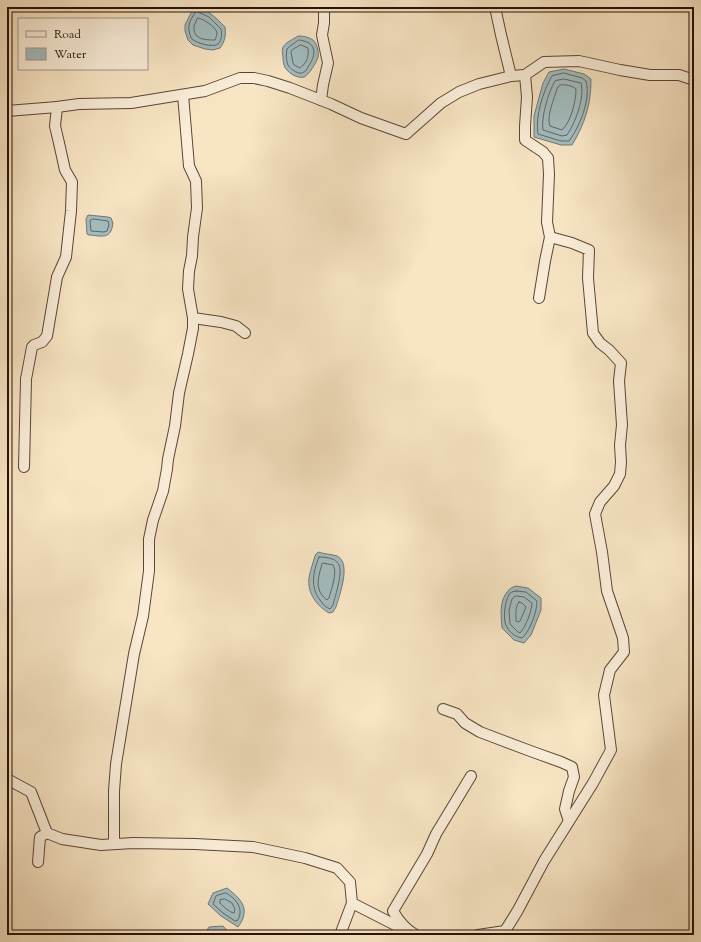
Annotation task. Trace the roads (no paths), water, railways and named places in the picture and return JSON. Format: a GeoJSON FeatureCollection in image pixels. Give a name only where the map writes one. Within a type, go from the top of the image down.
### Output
{"type":"FeatureCollection","features":[{"type":"Feature","properties":{"kind":"street"},"geometry":{"type":"LineString","coordinates":[[321,100],[328,63],[322,35],[324,7]]}},
{"type":"Feature","properties":{"kind":"street"},"geometry":{"type":"LineString","coordinates":[[495,7],[511,76]]}},
{"type":"Feature","properties":{"kind":"street"},"geometry":{"type":"LineString","coordinates":[[7,112],[79,104],[131,103],[205,91],[240,78],[254,78],[268,81],[321,100],[361,118],[406,134],[441,103],[459,92],[479,84],[511,76],[525,75],[544,62],[579,61],[650,75],[679,74],[694,80]]}},
{"type":"Feature","properties":{"kind":"street"},"geometry":{"type":"LineString","coordinates":[[525,75],[527,97],[525,140],[543,152],[548,158],[550,174],[547,222],[550,237],[539,298]]}},
{"type":"Feature","properties":{"kind":"street"},"geometry":{"type":"LineString","coordinates":[[114,844],[114,791],[116,764],[134,654],[143,616],[149,571],[149,539],[153,520],[163,491],[175,426],[179,393],[194,318],[188,288],[197,208],[196,181],[189,166],[183,95]]}},
{"type":"Feature","properties":{"kind":"street"},"geometry":{"type":"LineString","coordinates":[[24,468],[26,379],[32,347],[42,342],[47,336],[57,277],[66,257],[71,211],[72,182],[65,170],[55,126],[57,107]]}},
{"type":"Feature","properties":{"kind":"street"},"geometry":{"type":"LineString","coordinates":[[478,935],[505,931],[544,861],[593,783],[611,750],[604,695],[610,670],[624,652],[623,638],[607,591],[595,514],[600,502],[614,486],[620,474],[622,425],[619,381],[621,363],[600,343],[593,333],[588,278],[589,250],[572,243],[550,237]]}},
{"type":"Feature","properties":{"kind":"street"},"geometry":{"type":"LineString","coordinates":[[194,318],[236,326],[244,333]]}},
{"type":"Feature","properties":{"kind":"street"},"geometry":{"type":"LineString","coordinates":[[443,709],[457,714],[466,723],[480,732],[572,767],[574,777],[569,790],[565,810],[569,822]]}},
{"type":"Feature","properties":{"kind":"street"},"geometry":{"type":"LineString","coordinates":[[352,903],[409,931],[416,935],[403,925],[393,911],[427,854],[436,834],[471,776]]}},
{"type":"Feature","properties":{"kind":"street"},"geometry":{"type":"LineString","coordinates":[[7,779],[31,792],[47,833],[62,839],[101,845],[133,843],[253,847],[305,858],[337,868],[350,882],[352,903],[340,935]]}},
{"type":"Feature","properties":{"kind":"street"},"geometry":{"type":"LineString","coordinates":[[38,862],[40,837],[47,833]]}},
{"type":"Feature","properties":{"kind":"water"},"geometry":{"type":"Polygon","coordinates":[[[194,7],[207,11],[225,27],[225,38],[220,48],[213,50],[205,49],[193,45],[188,40],[185,25],[194,7]]]}},
{"type":"Feature","properties":{"kind":"water"},"geometry":{"type":"Polygon","coordinates":[[[298,36],[310,38],[317,45],[318,57],[308,74],[304,77],[295,76],[285,68],[282,53],[284,45],[298,36]]]}},
{"type":"Feature","properties":{"kind":"water"},"geometry":{"type":"Polygon","coordinates":[[[564,69],[584,74],[591,79],[590,97],[586,114],[572,145],[561,145],[534,137],[534,116],[543,83],[549,72],[564,69]]]}},
{"type":"Feature","properties":{"kind":"water"},"geometry":{"type":"Polygon","coordinates":[[[88,215],[111,218],[113,223],[108,235],[102,236],[87,234],[86,219],[88,215]]]}},
{"type":"Feature","properties":{"kind":"water"},"geometry":{"type":"Polygon","coordinates":[[[318,552],[337,556],[344,565],[342,588],[336,607],[333,612],[329,613],[317,603],[311,594],[309,584],[310,573],[315,556],[318,552]]]}},
{"type":"Feature","properties":{"kind":"water"},"geometry":{"type":"Polygon","coordinates":[[[516,586],[528,588],[541,598],[541,610],[531,635],[524,643],[514,640],[502,628],[501,609],[503,599],[509,590],[516,586]]]}},
{"type":"Feature","properties":{"kind":"water"},"geometry":{"type":"Polygon","coordinates":[[[227,888],[241,901],[243,905],[243,918],[238,927],[221,916],[208,904],[213,893],[227,888]]]}},
{"type":"Feature","properties":{"kind":"water"},"geometry":{"type":"Polygon","coordinates":[[[223,926],[231,935],[204,935],[209,927],[223,926]]]}}]}
